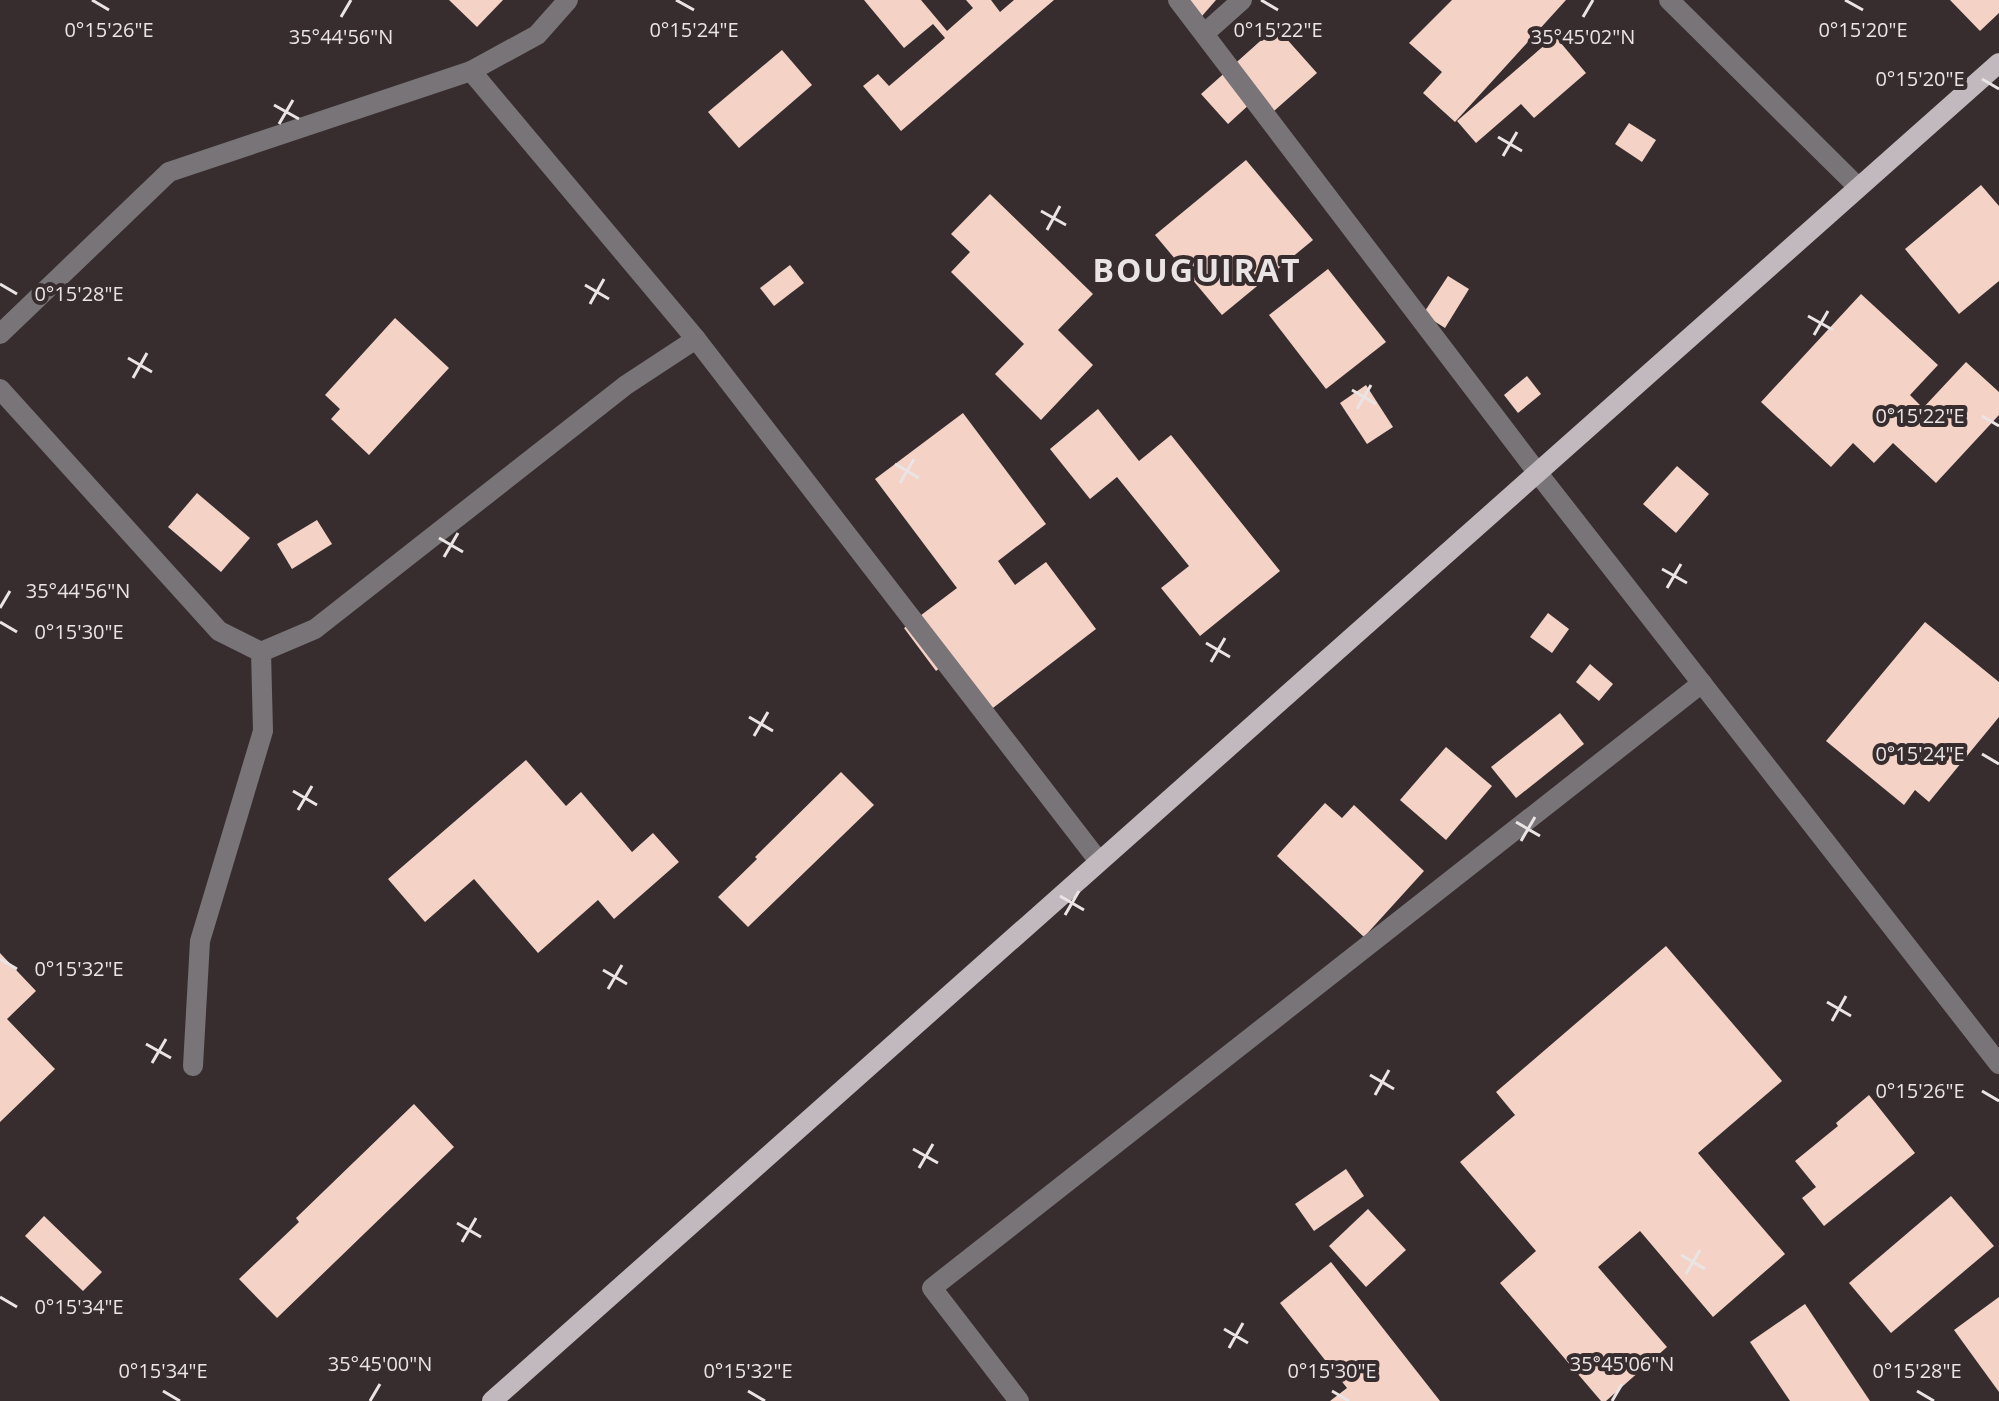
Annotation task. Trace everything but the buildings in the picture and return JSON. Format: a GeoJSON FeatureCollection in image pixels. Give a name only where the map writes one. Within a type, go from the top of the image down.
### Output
{"type":"FeatureCollection","features":[{"type":"Feature","properties":{"kind":"main road"},"geometry":{"type":"LineString","coordinates":[[492,1401],[1999,63]]}},
{"type":"Feature","properties":{"kind":"street"},"geometry":{"type":"LineString","coordinates":[[0,334],[169,172],[471,71],[537,35],[568,0]]}},
{"type":"Feature","properties":{"kind":"street"},"geometry":{"type":"LineString","coordinates":[[1178,0],[1537,472],[1999,1064]]}},
{"type":"Feature","properties":{"kind":"street"},"geometry":{"type":"LineString","coordinates":[[1205,33],[1242,0]]}},
{"type":"Feature","properties":{"kind":"street"},"geometry":{"type":"LineString","coordinates":[[1669,0],[1858,187]]}},
{"type":"Feature","properties":{"kind":"street"},"geometry":{"type":"LineString","coordinates":[[471,71],[696,339],[1098,860]]}},
{"type":"Feature","properties":{"kind":"street"},"geometry":{"type":"LineString","coordinates":[[0,389],[219,631],[261,652],[315,629],[626,385],[696,339]]}},
{"type":"Feature","properties":{"kind":"street"},"geometry":{"type":"LineString","coordinates":[[193,1066],[200,941],[263,731],[261,652]]}},
{"type":"Feature","properties":{"kind":"street"},"geometry":{"type":"LineString","coordinates":[[1019,1401],[932,1288],[1702,683]]}},
{"type":"Feature","properties":{"kind":"district","name":"BOUGUIRAT"},"geometry":{"type":"Point","coordinates":[1197,269]}}]}
